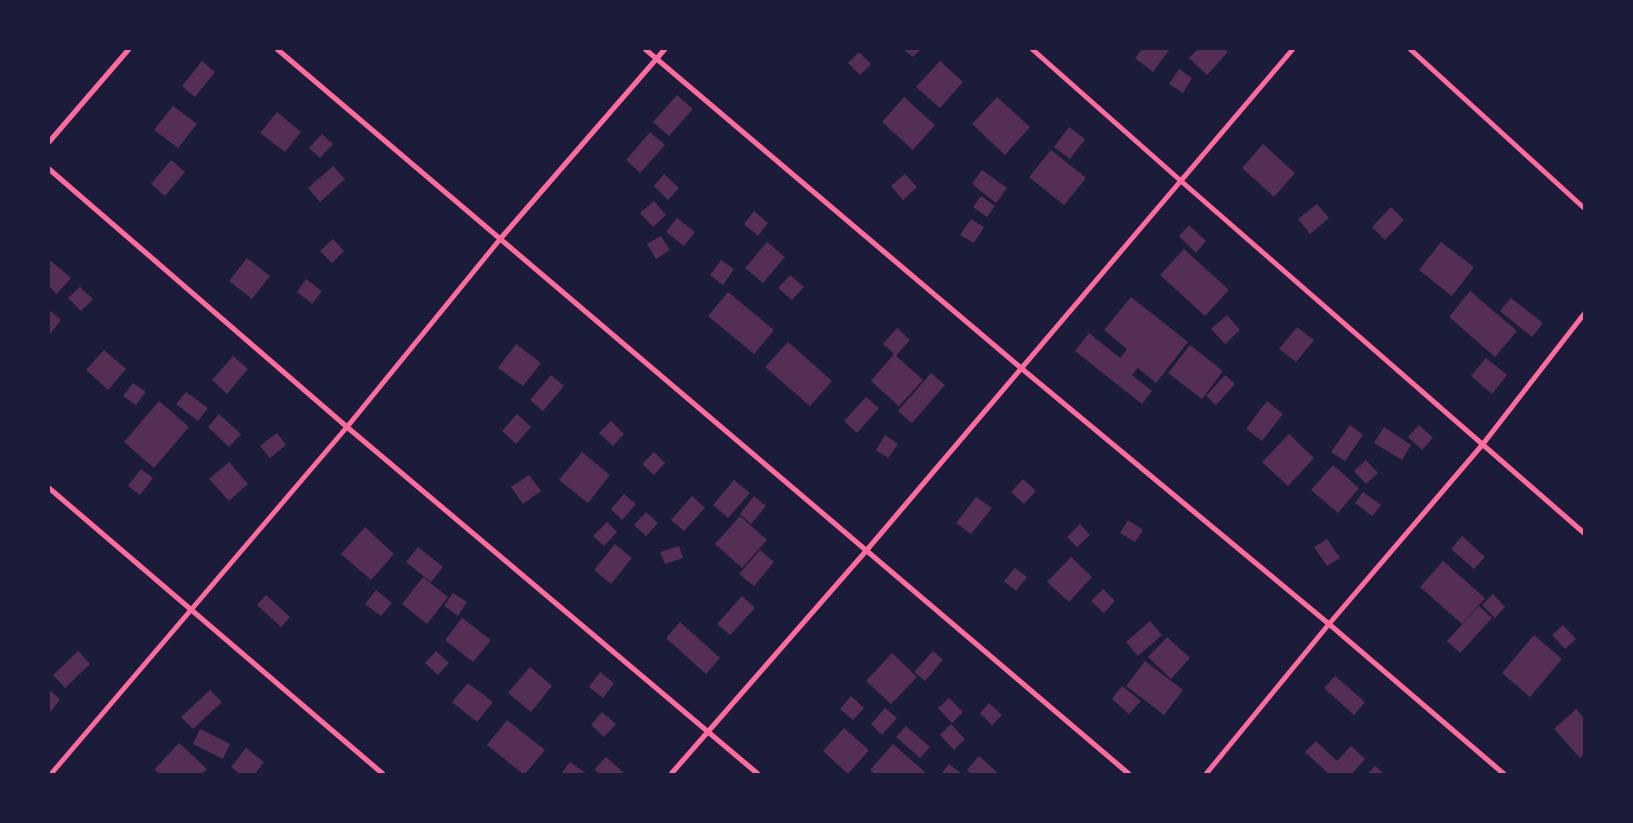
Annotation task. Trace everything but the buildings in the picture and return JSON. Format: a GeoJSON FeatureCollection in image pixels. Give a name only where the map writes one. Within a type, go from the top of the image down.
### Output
{"type":"FeatureCollection","features":[{"type":"Feature","properties":{"kind":"street"},"geometry":{"type":"LineString","coordinates":[[49,142],[129,49]]}},
{"type":"Feature","properties":{"kind":"street"},"geometry":{"type":"LineString","coordinates":[[277,49],[1129,774]]}},
{"type":"Feature","properties":{"kind":"street"},"geometry":{"type":"LineString","coordinates":[[645,49],[1021,368],[1329,624],[1504,774]]}},
{"type":"Feature","properties":{"kind":"street"},"geometry":{"type":"LineString","coordinates":[[51,774],[347,428],[501,238],[665,49]]}},
{"type":"Feature","properties":{"kind":"street"},"geometry":{"type":"LineString","coordinates":[[1032,49],[1584,533]]}},
{"type":"Feature","properties":{"kind":"street"},"geometry":{"type":"LineString","coordinates":[[672,774],[866,551],[1293,49]]}},
{"type":"Feature","properties":{"kind":"street"},"geometry":{"type":"LineString","coordinates":[[1410,49],[1584,208]]}},
{"type":"Feature","properties":{"kind":"street"},"geometry":{"type":"LineString","coordinates":[[49,169],[347,428],[758,774]]}},
{"type":"Feature","properties":{"kind":"street"},"geometry":{"type":"LineString","coordinates":[[1206,774],[1329,624],[1483,444],[1584,314]]}},
{"type":"Feature","properties":{"kind":"street"},"geometry":{"type":"LineString","coordinates":[[49,488],[383,774]]}}]}
